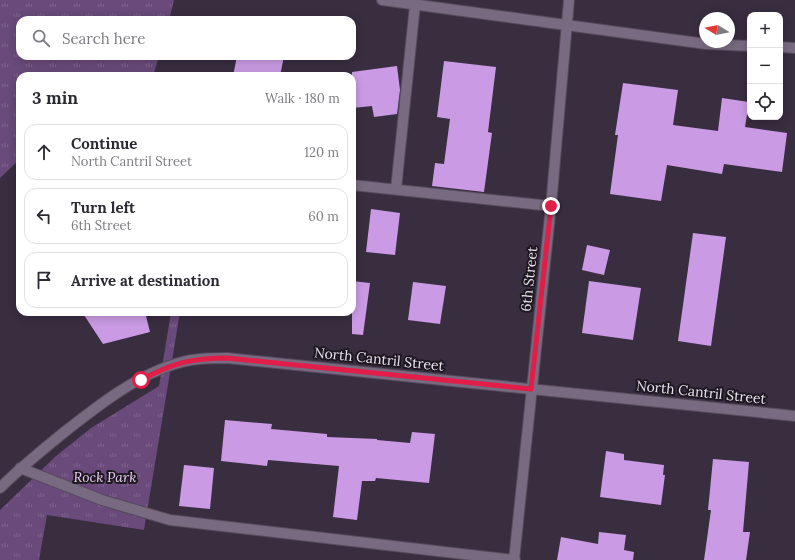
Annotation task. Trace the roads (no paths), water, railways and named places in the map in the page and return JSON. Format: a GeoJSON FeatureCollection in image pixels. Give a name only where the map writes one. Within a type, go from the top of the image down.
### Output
{"type":"FeatureCollection","features":[{"type":"Feature","properties":{"kind":"street"},"geometry":{"type":"LineString","coordinates":[[382,0],[706,44],[747,46]]}},
{"type":"Feature","properties":{"kind":"street","name":"6th Street"},"geometry":{"type":"LineString","coordinates":[[514,560],[551,206],[569,0]]}},
{"type":"Feature","properties":{"kind":"street"},"geometry":{"type":"LineString","coordinates":[[396,190],[415,4]]}},
{"type":"Feature","properties":{"kind":"street"},"geometry":{"type":"LineString","coordinates":[[783,47],[795,48]]}},
{"type":"Feature","properties":{"kind":"street"},"geometry":{"type":"LineString","coordinates":[[356,185],[551,206]]}},
{"type":"Feature","properties":{"kind":"street","name":"North Cantril Street"},"geometry":{"type":"LineString","coordinates":[[0,488],[20,468],[98,406],[156,372],[182,362],[195,360],[227,358],[795,416]]}},
{"type":"Feature","properties":{"kind":"street"},"geometry":{"type":"LineString","coordinates":[[20,468],[102,500],[170,520],[514,560]]}},
{"type":"Feature","properties":{"kind":"park label","name":"Rock Park"},"geometry":{"type":"Point","coordinates":[105,477]}}]}
